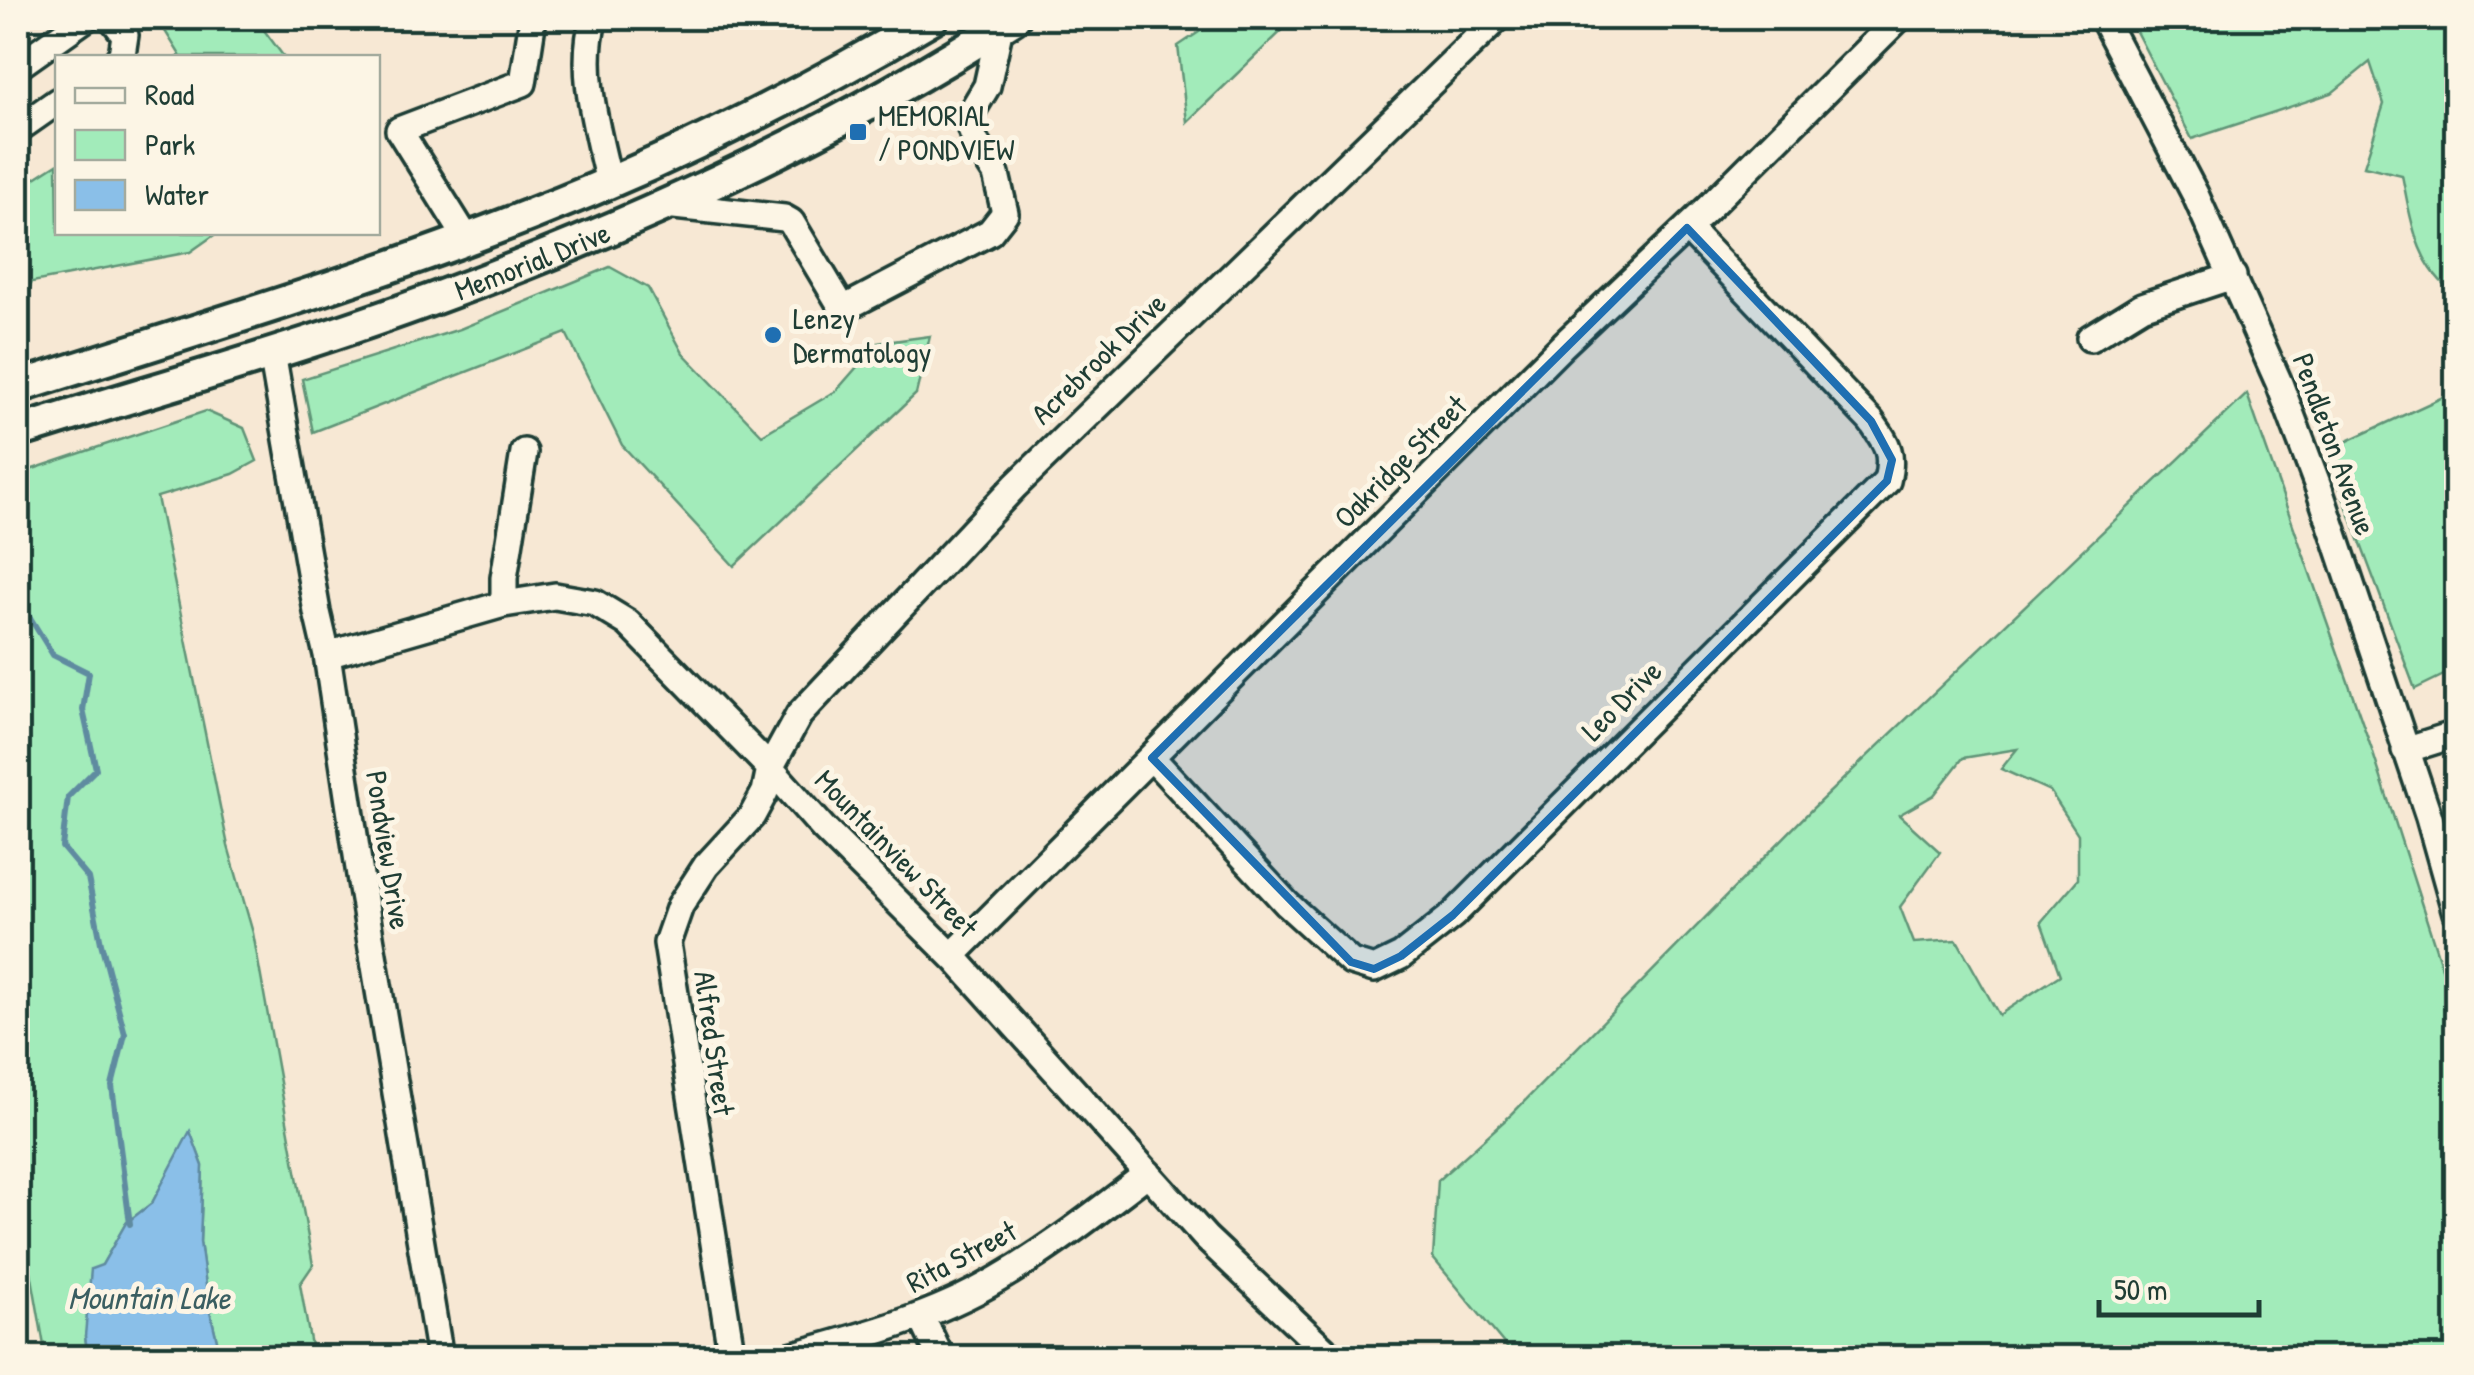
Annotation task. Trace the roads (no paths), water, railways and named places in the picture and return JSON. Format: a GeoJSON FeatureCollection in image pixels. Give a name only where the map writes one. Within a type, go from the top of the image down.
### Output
{"type":"FeatureCollection","features":[{"type":"Feature","properties":{"kind":"main road","name":"Memorial Drive"},"geometry":{"type":"LineString","coordinates":[[18,387],[467,239],[610,183],[758,114],[932,18]]}},
{"type":"Feature","properties":{"kind":"main road","name":"Memorial Drive"},"geometry":{"type":"LineString","coordinates":[[18,432],[451,292],[665,205],[845,117],[1007,22]]}},
{"type":"Feature","properties":{"kind":"street"},"geometry":{"type":"LineString","coordinates":[[18,66],[86,18]]}},
{"type":"Feature","properties":{"kind":"street"},"geometry":{"type":"LineString","coordinates":[[112,18],[125,35],[120,55]]}},
{"type":"Feature","properties":{"kind":"street"},"geometry":{"type":"LineString","coordinates":[[467,239],[399,130],[523,83],[533,18]]}},
{"type":"Feature","properties":{"kind":"street"},"geometry":{"type":"LineString","coordinates":[[594,18],[590,82],[610,183]]}},
{"type":"Feature","properties":{"kind":"street","name":"Acrebrook Drive"},"geometry":{"type":"LineString","coordinates":[[770,768],[799,715],[1015,486],[1498,18]]}},
{"type":"Feature","properties":{"kind":"street","name":"Oakridge Street"},"geometry":{"type":"LineString","coordinates":[[952,956],[1549,358],[1900,18]]}},
{"type":"Feature","properties":{"kind":"street","name":"Pendleton Avenue"},"geometry":{"type":"LineString","coordinates":[[2103,18],[2195,194],[2279,382],[2319,489],[2456,912]]}},
{"type":"Feature","properties":{"kind":"street"},"geometry":{"type":"LineString","coordinates":[[665,205],[784,218],[791,222],[843,309],[990,232],[1005,213],[996,174],[975,142],[970,126],[972,111],[987,86],[1007,22]]}},
{"type":"Feature","properties":{"kind":"street"},"geometry":{"type":"LineString","coordinates":[[18,129],[55,103]]}},
{"type":"Feature","properties":{"kind":"street","name":"Leo Drive"},"geometry":{"type":"LineString","coordinates":[[1152,758],[1287,904],[1351,962],[1374,969],[1388,963],[1453,915],[1887,480],[1892,460],[1872,421],[1687,228]]}},
{"type":"Feature","properties":{"kind":"street"},"geometry":{"type":"LineString","coordinates":[[2090,338],[2142,306],[2233,276]]}},
{"type":"Feature","properties":{"kind":"street","name":"Pondview Drive"},"geometry":{"type":"LineString","coordinates":[[272,353],[316,612],[327,655],[360,882],[440,1358]]}},
{"type":"Feature","properties":{"kind":"street"},"geometry":{"type":"LineString","coordinates":[[504,604],[504,578],[524,452]]}},
{"type":"Feature","properties":{"kind":"street","name":"Mountainview Street"},"geometry":{"type":"LineString","coordinates":[[327,655],[504,604],[555,596],[595,603],[628,623],[824,829],[952,956],[1206,1238],[1334,1358]]}},
{"type":"Feature","properties":{"kind":"street"},"geometry":{"type":"LineString","coordinates":[[2405,750],[2456,734]]}},
{"type":"Feature","properties":{"kind":"street","name":"Alfred Street"},"geometry":{"type":"LineString","coordinates":[[732,1358],[667,944],[680,906],[706,866],[752,816],[770,768]]}},
{"type":"Feature","properties":{"kind":"street","name":"Rita Street"},"geometry":{"type":"LineString","coordinates":[[783,1358],[921,1316],[997,1280],[1148,1173]]}},
{"type":"Feature","properties":{"kind":"street"},"geometry":{"type":"LineString","coordinates":[[921,1316],[941,1358]]}},
{"type":"Feature","properties":{"kind":"water","name":"Mountain Lake"},"geometry":{"type":"Polygon","coordinates":[[[190,1131],[203,1166],[200,1242],[221,1357],[88,1357],[85,1336],[91,1269],[102,1265],[126,1223],[152,1203],[190,1131]]]}},
{"type":"Feature","properties":{"kind":"waterway"},"geometry":{"type":"LineString","coordinates":[[18,598],[53,655],[89,673],[83,710],[96,769],[68,797],[62,847],[88,878],[125,1034],[112,1086],[130,1224]]}},
{"type":"Feature","properties":{"kind":"place","name":"MEMORIAL / PONDVIEW"},"geometry":{"type":"Point","coordinates":[858,132]}},
{"type":"Feature","properties":{"kind":"place","name":"Lenzy Dermatology"},"geometry":{"type":"Point","coordinates":[773,335]}}]}
